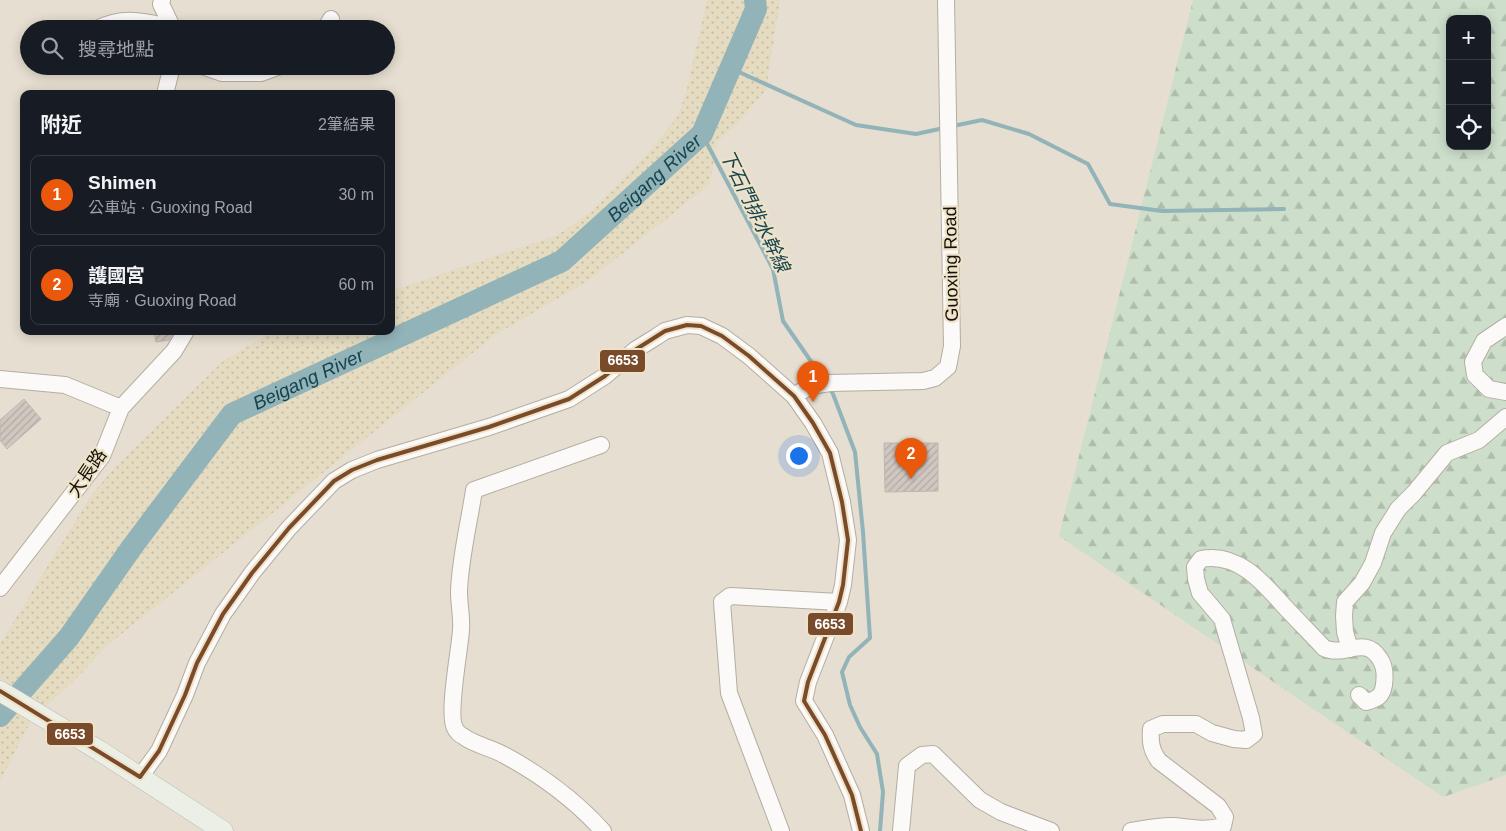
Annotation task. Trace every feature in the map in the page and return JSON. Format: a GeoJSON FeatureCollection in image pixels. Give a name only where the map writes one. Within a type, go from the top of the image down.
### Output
{"type":"FeatureCollection","features":[{"type":"Feature","properties":{"kind":"main road"},"geometry":{"type":"LineString","coordinates":[[0,691],[100,751],[223,831]]}},
{"type":"Feature","properties":{"kind":"street"},"geometry":{"type":"LineString","coordinates":[[162,0],[161,4],[169,20]]}},
{"type":"Feature","properties":{"kind":"street","name":"Guoxing Road"},"geometry":{"type":"LineString","coordinates":[[794,396],[810,386],[830,383],[922,381],[935,378],[948,367],[952,346],[952,291],[946,0]]}},
{"type":"Feature","properties":{"kind":"street"},"geometry":{"type":"LineString","coordinates":[[166,90],[170,75]]}},
{"type":"Feature","properties":{"kind":"street"},"geometry":{"type":"LineString","coordinates":[[140,777],[159,751],[185,695],[197,662],[223,614],[252,573],[289,528],[334,481],[352,470],[402,452],[489,427],[569,399],[605,376],[634,350],[660,334],[687,325],[701,326],[722,336],[749,356],[794,396],[813,423],[830,453],[842,502],[848,540],[843,585],[839,602],[808,682],[804,701],[825,735],[852,795],[861,831]]}},
{"type":"Feature","properties":{"kind":"street"},"geometry":{"type":"LineString","coordinates":[[1506,326],[1484,341],[1473,362],[1475,375],[1489,389],[1506,392]]}},
{"type":"Feature","properties":{"kind":"street","name":"大長路"},"geometry":{"type":"LineString","coordinates":[[0,588],[102,456],[121,408],[174,350],[183,335]]}},
{"type":"Feature","properties":{"kind":"street"},"geometry":{"type":"LineString","coordinates":[[0,379],[65,385],[121,408]]}},
{"type":"Feature","properties":{"kind":"street"},"geometry":{"type":"LineString","coordinates":[[1350,649],[1344,624],[1346,602],[1362,583],[1383,533],[1398,508],[1447,453],[1479,440],[1506,417]]}},
{"type":"Feature","properties":{"kind":"street"},"geometry":{"type":"LineString","coordinates":[[601,445],[474,490],[464,544],[459,592],[461,629],[453,718],[454,728],[463,736],[472,742],[491,748],[554,785],[603,831]]}},
{"type":"Feature","properties":{"kind":"street"},"geometry":{"type":"LineString","coordinates":[[1131,831],[1172,826],[1192,830],[1215,830],[1223,826],[1225,817],[1218,806],[1158,761],[1152,751],[1151,729],[1162,724],[1196,724],[1212,733],[1234,739],[1246,740],[1254,734],[1222,619],[1200,593],[1195,568],[1201,559],[1214,556],[1244,568],[1272,591],[1324,648],[1333,652],[1364,646],[1375,650],[1383,664],[1384,681],[1382,694],[1378,698],[1366,702],[1359,696]]}},
{"type":"Feature","properties":{"kind":"street"},"geometry":{"type":"LineString","coordinates":[[782,831],[729,693],[722,602],[730,596],[839,602]]}},
{"type":"Feature","properties":{"kind":"street"},"geometry":{"type":"LineString","coordinates":[[901,831],[907,766],[922,755],[933,754],[980,800],[1001,812],[1051,831]]}},
{"type":"Feature","properties":{"kind":"green space"},"geometry":{"type":"Polygon","coordinates":[[[1193,0],[1506,0],[1506,775],[1443,797],[1059,536],[1193,0]]]}},
{"type":"Feature","properties":{"kind":"sand"},"geometry":{"type":"Polygon","coordinates":[[[707,0],[780,0],[766,90],[735,126],[717,142],[710,184],[589,280],[495,335],[104,648],[82,673],[32,719],[0,781],[0,644],[90,497],[115,467],[223,361],[267,335],[395,335],[395,290],[558,235],[591,212],[651,150],[678,116],[687,89],[707,0]]]}},
{"type":"Feature","properties":{"kind":"building"},"geometry":{"type":"Polygon","coordinates":[[[155,335],[172,335],[169,340],[156,342],[155,335]]]}},
{"type":"Feature","properties":{"kind":"building"},"geometry":{"type":"Polygon","coordinates":[[[24,399],[41,419],[7,449],[0,440],[0,420],[24,399]]]}},
{"type":"Feature","properties":{"kind":"building"},"geometry":{"type":"Polygon","coordinates":[[[884,443],[938,443],[938,491],[885,492],[884,443]]]}},
{"type":"Feature","properties":{"kind":"waterway","name":"Beigang River"},"geometry":{"type":"LineString","coordinates":[[0,716],[69,637],[132,547],[232,414],[562,261],[702,134],[756,9],[755,0]]}},
{"type":"Feature","properties":{"kind":"waterway"},"geometry":{"type":"LineString","coordinates":[[730,68],[856,125],[916,134],[944,128]]}},
{"type":"Feature","properties":{"kind":"waterway"},"geometry":{"type":"LineString","coordinates":[[953,126],[982,120],[1029,134],[1088,164],[1110,204],[1162,211],[1284,209]]}},
{"type":"Feature","properties":{"kind":"waterway","name":"下石門排水幹線"},"geometry":{"type":"LineString","coordinates":[[702,134],[773,269],[783,321],[824,380]]}},
{"type":"Feature","properties":{"kind":"waterway","name":"下石門排水幹線"},"geometry":{"type":"LineString","coordinates":[[829,388],[855,452],[863,532],[870,638],[849,657],[842,672],[850,705],[860,727],[877,754],[883,792],[880,831]]}},
{"type":"Feature","properties":{"kind":"transit line","name":"6653"},"geometry":{"type":"LineString","coordinates":[[140,777],[159,751],[185,695],[197,663],[223,614],[252,573],[289,528],[334,481],[352,470],[377,460],[489,427],[569,399],[605,376],[635,350],[665,331],[687,325],[701,326],[722,336],[749,356],[794,396],[813,423],[830,453],[842,502],[848,540],[843,585],[839,602],[808,682],[804,701],[825,735],[852,795],[861,831]]}},
{"type":"Feature","properties":{"kind":"transit line","name":"6653"},"geometry":{"type":"LineString","coordinates":[[0,691],[140,777]]}},
{"type":"Feature","properties":{"kind":"place","name":"Shimen"},"geometry":{"type":"Point","coordinates":[813,402]}},
{"type":"Feature","properties":{"kind":"place","name":"護國宮"},"geometry":{"type":"Point","coordinates":[911,479]}}]}
